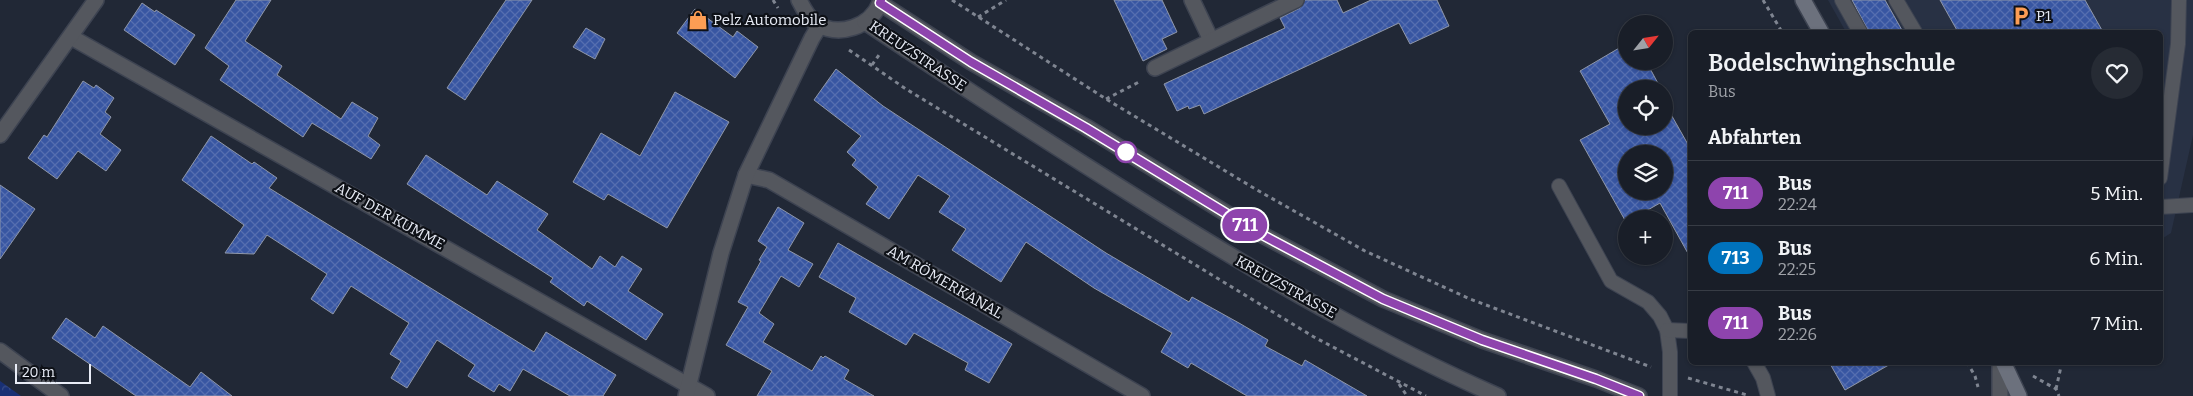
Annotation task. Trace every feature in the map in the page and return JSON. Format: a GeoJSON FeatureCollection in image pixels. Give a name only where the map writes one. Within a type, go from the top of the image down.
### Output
{"type":"FeatureCollection","features":[{"type":"Feature","properties":{"kind":"street"},"geometry":{"type":"LineString","coordinates":[[0,135],[96,0]]}},
{"type":"Feature","properties":{"kind":"street"},"geometry":{"type":"LineString","coordinates":[[799,0],[804,11],[820,25],[838,30],[848,29],[865,22]]}},
{"type":"Feature","properties":{"kind":"street"},"geometry":{"type":"LineString","coordinates":[[1192,0],[1211,40]]}},
{"type":"Feature","properties":{"kind":"street"},"geometry":{"type":"LineString","coordinates":[[1155,68],[1296,0]]}},
{"type":"Feature","properties":{"kind":"street"},"geometry":{"type":"LineString","coordinates":[[1803,0],[1820,30]]}},
{"type":"Feature","properties":{"kind":"street","name":"KREUZSTRASSE"},"geometry":{"type":"LineString","coordinates":[[1498,396],[1431,367],[1245,265],[1076,161],[865,22],[874,14],[881,2],[971,62],[1086,128],[1255,231],[1383,299],[1482,340],[1596,379],[1639,396]]}},
{"type":"Feature","properties":{"kind":"street"},"geometry":{"type":"LineString","coordinates":[[687,390],[721,253],[746,175],[820,25]]}},
{"type":"Feature","properties":{"kind":"street","name":"AUF DER KUMME"},"geometry":{"type":"LineString","coordinates":[[71,37],[687,390],[708,396]]}},
{"type":"Feature","properties":{"kind":"street","name":"AM RÖMERKANAL"},"geometry":{"type":"LineString","coordinates":[[746,175],[769,180],[1142,396]]}},
{"type":"Feature","properties":{"kind":"street"},"geometry":{"type":"LineString","coordinates":[[0,351],[61,396]]}},
{"type":"Feature","properties":{"kind":"street"},"geometry":{"type":"LineString","coordinates":[[2000,396],[2002,365]]}},
{"type":"Feature","properties":{"kind":"street"},"geometry":{"type":"LineString","coordinates":[[2004,365],[2019,396]]}},
{"type":"Feature","properties":{"kind":"lane"},"geometry":{"type":"LineString","coordinates":[[1842,0],[1859,30]]}},
{"type":"Feature","properties":{"kind":"lane"},"geometry":{"type":"LineString","coordinates":[[1896,0],[1914,30]]}},
{"type":"Feature","properties":{"kind":"lane"},"geometry":{"type":"LineString","coordinates":[[2163,137],[2178,44],[2179,0]]}},
{"type":"Feature","properties":{"kind":"lane"},"geometry":{"type":"LineString","coordinates":[[1559,186],[1611,280],[1648,302],[1660,316],[1667,330],[1670,352],[1670,396]]}},
{"type":"Feature","properties":{"kind":"lane"},"geometry":{"type":"LineString","coordinates":[[2163,207],[2193,205]]}},
{"type":"Feature","properties":{"kind":"lane"},"geometry":{"type":"LineString","coordinates":[[1667,330],[1688,331]]}},
{"type":"Feature","properties":{"kind":"lane"},"geometry":{"type":"LineString","coordinates":[[1756,365],[1763,378],[1768,396]]}},
{"type":"Feature","properties":{"kind":"path"},"geometry":{"type":"LineString","coordinates":[[773,0],[782,13]]}},
{"type":"Feature","properties":{"kind":"path"},"geometry":{"type":"LineString","coordinates":[[952,0],[1106,99],[1257,190],[1366,251],[1470,299],[1670,373],[1751,396]]}},
{"type":"Feature","properties":{"kind":"path"},"geometry":{"type":"LineString","coordinates":[[978,17],[1006,0]]}},
{"type":"Feature","properties":{"kind":"path"},"geometry":{"type":"LineString","coordinates":[[1763,0],[1781,30]]}},
{"type":"Feature","properties":{"kind":"path"},"geometry":{"type":"LineString","coordinates":[[844,48],[851,50],[915,94],[1288,321],[1426,396]]}},
{"type":"Feature","properties":{"kind":"path"},"geometry":{"type":"LineString","coordinates":[[1106,99],[1150,77],[1155,68]]}},
{"type":"Feature","properties":{"kind":"path"},"geometry":{"type":"LineString","coordinates":[[1970,365],[1979,390]]}},
{"type":"Feature","properties":{"kind":"path"},"geometry":{"type":"LineString","coordinates":[[2060,396],[2056,390],[2061,365]]}},
{"type":"Feature","properties":{"kind":"path"},"geometry":{"type":"LineString","coordinates":[[1399,383],[1406,396]]}},
{"type":"Feature","properties":{"kind":"shaded area"},"geometry":{"type":"Polygon","coordinates":[[[1828,0],[2193,0],[2193,135],[2171,233],[2163,238],[2163,30],[1845,30],[1828,0]]]}},
{"type":"Feature","properties":{"kind":"green space"},"geometry":{"type":"Polygon","coordinates":[[[0,381],[21,396],[0,396],[0,381]]]}},
{"type":"Feature","properties":{"kind":"building"},"geometry":{"type":"Polygon","coordinates":[[[236,0],[271,0],[245,41],[282,66],[277,75],[341,119],[352,102],[378,118],[368,136],[380,145],[371,159],[312,123],[303,137],[220,80],[229,66],[205,48],[236,0]]]}},
{"type":"Feature","properties":{"kind":"building"},"geometry":{"type":"Polygon","coordinates":[[[506,0],[532,0],[465,100],[447,88],[506,0]]]}},
{"type":"Feature","properties":{"kind":"building"},"geometry":{"type":"Polygon","coordinates":[[[1114,0],[1162,0],[1177,32],[1162,39],[1167,49],[1143,61],[1114,0]]]}},
{"type":"Feature","properties":{"kind":"building"},"geometry":{"type":"Polygon","coordinates":[[[1305,0],[1337,0],[1343,13],[1371,0],[1437,0],[1449,26],[1410,44],[1399,23],[1204,114],[1200,105],[1189,109],[1188,106],[1177,111],[1164,84],[1285,28],[1280,18],[1300,8],[1305,0]]]}},
{"type":"Feature","properties":{"kind":"building"},"geometry":{"type":"Polygon","coordinates":[[[1852,0],[1885,0],[1902,30],[1868,30],[1852,0]]]}},
{"type":"Feature","properties":{"kind":"building","name":"P1"},"geometry":{"type":"Polygon","coordinates":[[[1940,0],[2085,0],[2102,30],[1957,30],[1940,0]]]}},
{"type":"Feature","properties":{"kind":"building"},"geometry":{"type":"Polygon","coordinates":[[[142,3],[195,35],[175,65],[124,30],[142,3]]]}},
{"type":"Feature","properties":{"kind":"building"},"geometry":{"type":"Polygon","coordinates":[[[695,9],[733,37],[737,31],[758,47],[735,78],[677,33],[695,9]]]}},
{"type":"Feature","properties":{"kind":"building"},"geometry":{"type":"Polygon","coordinates":[[[586,28],[605,39],[595,59],[573,47],[586,28]]]}},
{"type":"Feature","properties":{"kind":"building"},"geometry":{"type":"Polygon","coordinates":[[[1618,49],[1618,70],[1651,70],[1656,80],[1618,80],[1618,135],[1673,135],[1673,118],[1688,144],[1688,253],[1673,226],[1673,210],[1664,210],[1660,203],[1648,210],[1619,210],[1580,140],[1610,124],[1580,71],[1618,49]]]}},
{"type":"Feature","properties":{"kind":"building"},"geometry":{"type":"Polygon","coordinates":[[[836,69],[883,106],[1106,253],[1189,302],[1192,297],[1239,323],[1268,340],[1265,346],[1302,366],[1305,360],[1367,396],[1247,396],[1191,363],[1188,368],[1161,352],[1172,333],[1094,288],[1026,242],[1001,282],[952,250],[966,229],[939,212],[950,196],[918,175],[889,219],[866,204],[878,187],[852,165],[856,160],[847,152],[861,136],[814,100],[836,69]]]}},
{"type":"Feature","properties":{"kind":"building"},"geometry":{"type":"Polygon","coordinates":[[[83,81],[94,88],[96,85],[114,98],[105,112],[111,117],[100,134],[121,150],[106,171],[78,151],[57,179],[28,158],[44,135],[47,137],[83,81]]]}},
{"type":"Feature","properties":{"kind":"building"},"geometry":{"type":"Polygon","coordinates":[[[675,92],[729,122],[667,228],[608,194],[604,200],[573,182],[601,133],[640,156],[675,92]]]}},
{"type":"Feature","properties":{"kind":"building"},"geometry":{"type":"Polygon","coordinates":[[[211,136],[252,164],[254,162],[277,178],[269,188],[534,352],[546,332],[616,375],[603,396],[570,396],[523,369],[510,391],[499,384],[494,392],[468,376],[475,365],[437,340],[407,388],[391,378],[401,361],[390,354],[409,323],[351,286],[333,314],[311,299],[327,274],[267,235],[254,254],[225,253],[244,225],[182,180],[211,136]]]}},
{"type":"Feature","properties":{"kind":"building"},"geometry":{"type":"Polygon","coordinates":[[[426,155],[487,195],[497,181],[548,214],[537,230],[592,269],[600,256],[615,267],[622,256],[642,269],[628,291],[663,314],[646,340],[587,301],[584,306],[550,282],[553,278],[407,184],[426,155]]]}},
{"type":"Feature","properties":{"kind":"building"},"geometry":{"type":"Polygon","coordinates":[[[0,185],[35,209],[0,259],[0,185]]]}},
{"type":"Feature","properties":{"kind":"building"},"geometry":{"type":"Polygon","coordinates":[[[778,207],[804,223],[788,250],[813,264],[799,287],[781,276],[759,313],[774,324],[763,342],[812,371],[821,356],[823,358],[825,356],[849,370],[844,379],[874,396],[757,396],[772,371],[726,345],[748,307],[738,302],[767,247],[758,241],[778,207]]]}},
{"type":"Feature","properties":{"kind":"building"},"geometry":{"type":"Polygon","coordinates":[[[838,243],[1012,344],[989,383],[965,370],[968,363],[914,333],[906,345],[849,312],[856,298],[819,277],[838,243]]]}},
{"type":"Feature","properties":{"kind":"building"},"geometry":{"type":"Polygon","coordinates":[[[66,318],[95,338],[103,326],[190,387],[201,372],[232,396],[136,396],[52,338],[66,318]]]}},
{"type":"Feature","properties":{"kind":"building"},"geometry":{"type":"Polygon","coordinates":[[[1831,365],[1889,365],[1845,390],[1831,365]]]}},
{"type":"Feature","properties":{"kind":"bus line","name":"711"},"geometry":{"type":"LineString","coordinates":[[881,0],[880,3],[971,62],[1086,128],[1255,231],[1383,299],[1482,340],[1596,379],[1639,396]]}},
{"type":"Feature","properties":{"kind":"place","name":"P1"},"geometry":{"type":"Point","coordinates":[2021,16]}},
{"type":"Feature","properties":{"kind":"place","name":"Pelz Automobile"},"geometry":{"type":"Point","coordinates":[698,20]}}]}
